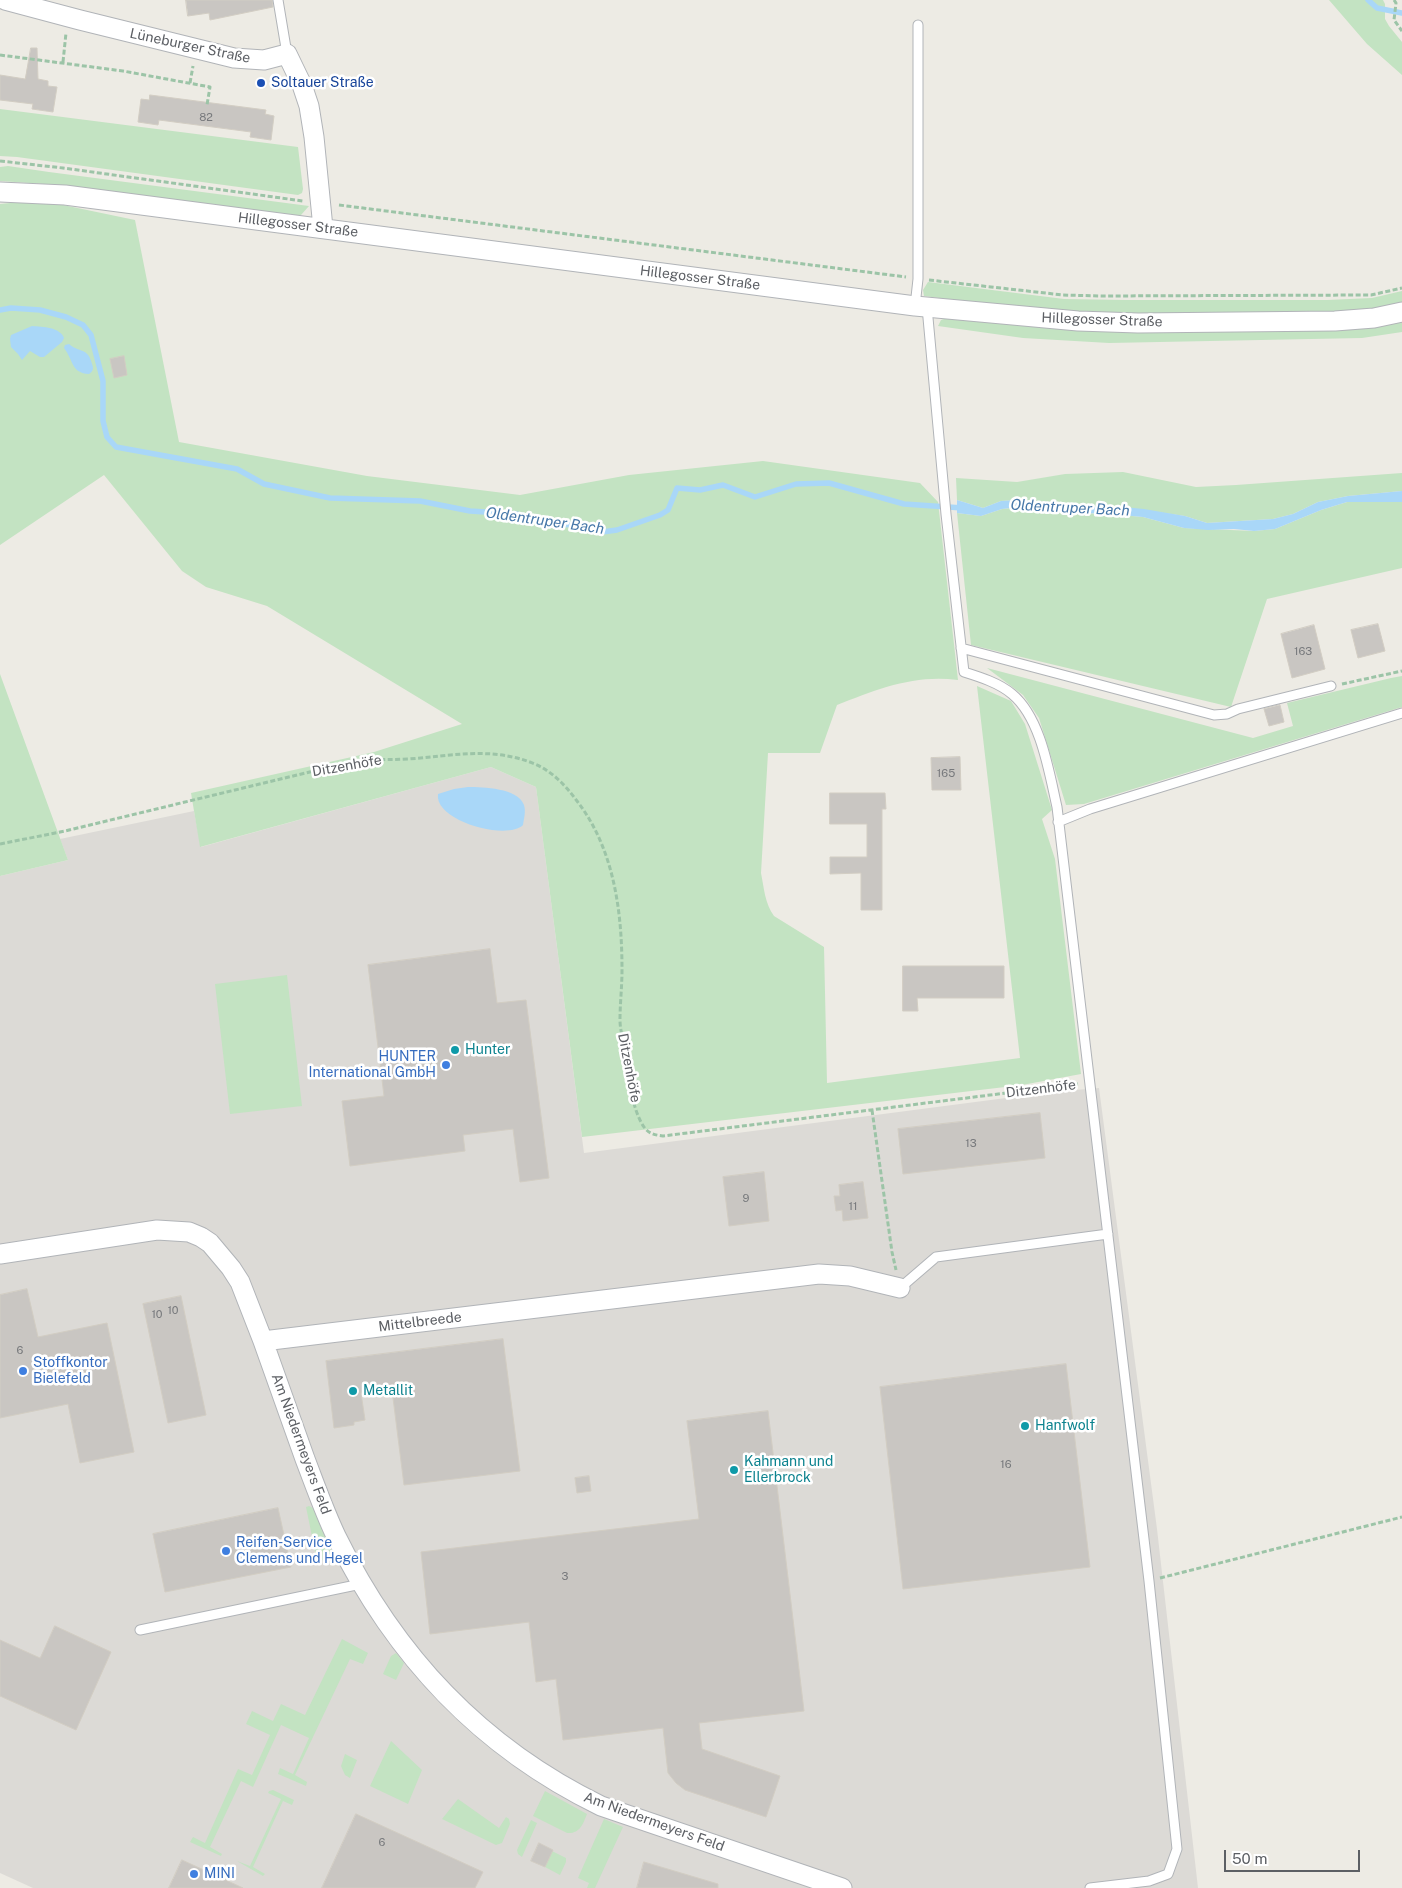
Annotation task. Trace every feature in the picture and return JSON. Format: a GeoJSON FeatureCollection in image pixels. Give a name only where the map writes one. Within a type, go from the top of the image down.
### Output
{"type":"FeatureCollection","features":[{"type":"Feature","properties":{"kind":"street","name":"Lüneburger Straße"},"geometry":{"type":"LineString","coordinates":[[5,0],[234,58],[251,61],[288,54]]}},
{"type":"Feature","properties":{"kind":"street"},"geometry":{"type":"LineString","coordinates":[[288,54],[309,106],[322,203],[323,228]]}},
{"type":"Feature","properties":{"kind":"street","name":"Hillegosser Straße"},"geometry":{"type":"LineString","coordinates":[[0,192],[65,195],[921,307],[1078,321],[1138,323],[1335,321],[1374,318],[1402,312]]}},
{"type":"Feature","properties":{"kind":"street"},"geometry":{"type":"LineString","coordinates":[[0,1254],[158,1230],[189,1232],[210,1243],[231,1268],[240,1282],[263,1341]]}},
{"type":"Feature","properties":{"kind":"street","name":"Mittelbreede"},"geometry":{"type":"LineString","coordinates":[[263,1341],[819,1274],[844,1275],[900,1288]]}},
{"type":"Feature","properties":{"kind":"street","name":"Am Niedermeyers Feld"},"geometry":{"type":"LineString","coordinates":[[263,1341],[320,1499],[336,1535],[361,1584],[411,1656],[441,1692],[470,1719],[522,1760],[601,1806],[842,1888]]}},
{"type":"Feature","properties":{"kind":"lane"},"geometry":{"type":"LineString","coordinates":[[278,0],[288,54]]}},
{"type":"Feature","properties":{"kind":"lane"},"geometry":{"type":"LineString","coordinates":[[918,26],[918,279],[961,648],[1214,714],[1227,714],[1238,709],[1331,686]]}},
{"type":"Feature","properties":{"kind":"lane","name":"Ditzenhöfe"},"geometry":{"type":"LineString","coordinates":[[961,648],[964,672],[994,683],[1012,693],[1024,706],[1032,721],[1047,766],[1057,807],[1091,1083]]}},
{"type":"Feature","properties":{"kind":"lane"},"geometry":{"type":"LineString","coordinates":[[1058,822],[1090,809],[1402,713]]}},
{"type":"Feature","properties":{"kind":"lane"},"geometry":{"type":"LineString","coordinates":[[1090,1888],[1149,1881],[1168,1874],[1177,1849],[1149,1580],[1091,1083]]}},
{"type":"Feature","properties":{"kind":"lane"},"geometry":{"type":"LineString","coordinates":[[900,1288],[936,1257],[1108,1234]]}},
{"type":"Feature","properties":{"kind":"lane"},"geometry":{"type":"LineString","coordinates":[[140,1630],[361,1584]]}},
{"type":"Feature","properties":{"kind":"path"},"geometry":{"type":"LineString","coordinates":[[1395,2],[1394,20],[1402,31]]}},
{"type":"Feature","properties":{"kind":"path"},"geometry":{"type":"LineString","coordinates":[[63,62],[69,17]]}},
{"type":"Feature","properties":{"kind":"path"},"geometry":{"type":"LineString","coordinates":[[0,54],[123,70],[210,86],[207,105]]}},
{"type":"Feature","properties":{"kind":"path"},"geometry":{"type":"LineString","coordinates":[[0,161],[918,279],[1063,295],[1371,295],[1402,288]]}},
{"type":"Feature","properties":{"kind":"path"},"geometry":{"type":"LineString","coordinates":[[1331,686],[1402,671]]}},
{"type":"Feature","properties":{"kind":"path","name":"Ditzenhöfe"},"geometry":{"type":"LineString","coordinates":[[0,844],[65,831],[351,762],[490,752],[537,765],[563,783],[586,812],[602,843],[613,876],[617,903],[622,970],[620,1021],[628,1078],[636,1108],[644,1127],[652,1135],[663,1136],[1091,1083]]}},
{"type":"Feature","properties":{"kind":"path"},"geometry":{"type":"LineString","coordinates":[[872,1110],[892,1252]]}},
{"type":"Feature","properties":{"kind":"path"},"geometry":{"type":"LineString","coordinates":[[1149,1580],[1402,1517]]}},
{"type":"Feature","properties":{"kind":"shaded area"},"geometry":{"type":"Polygon","coordinates":[[[491,767],[536,787],[584,1153],[1052,1092],[1099,1088],[1157,1529],[1198,1888],[33,1888],[0,1873],[0,876],[68,860],[60,839],[194,811],[201,847],[491,767]]]}},
{"type":"Feature","properties":{"kind":"green space"},"geometry":{"type":"Polygon","coordinates":[[[1329,0],[1383,0],[1385,4],[1385,19],[1402,42],[1402,75],[1367,44],[1329,0]]]}},
{"type":"Feature","properties":{"kind":"green space"},"geometry":{"type":"Polygon","coordinates":[[[0,109],[298,147],[302,193],[298,195],[0,156],[0,109]]]}},
{"type":"Feature","properties":{"kind":"green space"},"geometry":{"type":"Polygon","coordinates":[[[8,166],[309,206],[301,215],[296,216],[59,185],[0,181],[0,167],[8,166]]]}},
{"type":"Feature","properties":{"kind":"green space"},"geometry":{"type":"Polygon","coordinates":[[[39,200],[135,220],[179,442],[367,476],[520,495],[629,475],[763,461],[920,483],[938,502],[958,680],[927,679],[911,681],[882,688],[852,699],[837,705],[820,753],[768,753],[761,873],[764,890],[774,916],[824,947],[827,1083],[1020,1058],[977,686],[1011,701],[1025,724],[1052,810],[1042,819],[1055,859],[1081,1074],[1022,1085],[582,1137],[536,787],[491,767],[200,847],[191,793],[374,752],[462,724],[267,606],[206,587],[182,571],[104,475],[0,545],[0,204],[39,200]]]}},
{"type":"Feature","properties":{"kind":"green space"},"geometry":{"type":"Polygon","coordinates":[[[928,282],[1064,299],[1327,300],[1372,298],[1402,291],[1402,302],[1374,309],[1335,313],[1120,313],[1031,310],[924,296],[923,290],[928,282]]]}},
{"type":"Feature","properties":{"kind":"green space"},"geometry":{"type":"Polygon","coordinates":[[[950,317],[1334,330],[1358,329],[1402,321],[1402,332],[1362,338],[1109,343],[1023,338],[938,326],[941,320],[950,317]]]}},
{"type":"Feature","properties":{"kind":"green space"},"geometry":{"type":"Polygon","coordinates":[[[1123,472],[1196,487],[1402,473],[1402,491],[1348,496],[1318,502],[1293,514],[1273,519],[1207,523],[1185,516],[1113,506],[1071,508],[1037,505],[1018,500],[1001,501],[983,508],[957,500],[956,478],[1017,482],[1065,474],[1123,472]]]}},
{"type":"Feature","properties":{"kind":"green space"},"geometry":{"type":"Polygon","coordinates":[[[1347,502],[1402,502],[1402,568],[1267,599],[1231,707],[971,645],[957,513],[981,516],[1002,509],[1019,507],[1035,512],[1143,517],[1184,528],[1254,531],[1275,529],[1321,510],[1347,502]]]}},
{"type":"Feature","properties":{"kind":"green space"},"geometry":{"type":"Polygon","coordinates":[[[987,668],[1253,738],[1293,726],[1287,703],[1402,676],[1402,707],[1084,804],[1066,805],[1039,718],[1023,695],[987,668]]]}},
{"type":"Feature","properties":{"kind":"green space"},"geometry":{"type":"Polygon","coordinates":[[[0,674],[68,860],[0,876],[0,674]]]}},
{"type":"Feature","properties":{"kind":"green space"},"geometry":{"type":"Polygon","coordinates":[[[287,975],[302,1106],[230,1114],[215,984],[287,975]]]}},
{"type":"Feature","properties":{"kind":"green space"},"geometry":{"type":"Polygon","coordinates":[[[306,1507],[313,1508],[332,1552],[330,1559],[317,1561],[306,1507]]]}},
{"type":"Feature","properties":{"kind":"green space"},"geometry":{"type":"Polygon","coordinates":[[[342,1639],[368,1653],[363,1664],[350,1659],[295,1775],[307,1782],[306,1786],[278,1774],[280,1768],[293,1774],[309,1738],[281,1725],[253,1787],[241,1781],[210,1847],[222,1854],[221,1856],[190,1842],[193,1837],[205,1843],[238,1769],[252,1775],[270,1735],[246,1724],[252,1711],[273,1721],[281,1704],[305,1715],[342,1639]]]}},
{"type":"Feature","properties":{"kind":"green space"},"geometry":{"type":"Polygon","coordinates":[[[396,1653],[404,1663],[396,1680],[383,1674],[391,1656],[396,1653]]]}},
{"type":"Feature","properties":{"kind":"green space"},"geometry":{"type":"Polygon","coordinates":[[[391,1741],[422,1770],[408,1804],[370,1786],[391,1741]]]}},
{"type":"Feature","properties":{"kind":"green space"},"geometry":{"type":"Polygon","coordinates":[[[345,1754],[357,1760],[350,1778],[345,1775],[341,1766],[345,1754]]]}},
{"type":"Feature","properties":{"kind":"green space"},"geometry":{"type":"Polygon","coordinates":[[[273,1790],[294,1800],[292,1805],[283,1801],[253,1867],[265,1874],[263,1876],[237,1861],[250,1866],[281,1799],[268,1793],[273,1790]]]}},
{"type":"Feature","properties":{"kind":"green space"},"geometry":{"type":"Polygon","coordinates":[[[545,1791],[587,1814],[578,1830],[567,1833],[533,1816],[545,1791]]]}},
{"type":"Feature","properties":{"kind":"green space"},"geometry":{"type":"Polygon","coordinates":[[[458,1799],[499,1828],[506,1817],[509,1819],[510,1824],[502,1843],[496,1845],[442,1819],[458,1799]]]}},
{"type":"Feature","properties":{"kind":"green space"},"geometry":{"type":"Polygon","coordinates":[[[604,1819],[623,1827],[595,1888],[587,1888],[589,1883],[578,1878],[604,1819]]]}},
{"type":"Feature","properties":{"kind":"green space"},"geometry":{"type":"Polygon","coordinates":[[[531,1820],[537,1823],[522,1857],[518,1854],[517,1850],[531,1820]]]}},
{"type":"Feature","properties":{"kind":"green space"},"geometry":{"type":"Polygon","coordinates":[[[552,1851],[566,1858],[560,1875],[545,1867],[552,1851]]]}},
{"type":"Feature","properties":{"kind":"water"},"geometry":{"type":"Polygon","coordinates":[[[32,326],[55,330],[62,334],[64,338],[62,342],[44,357],[40,357],[30,351],[22,360],[11,347],[11,335],[32,326]]]}},
{"type":"Feature","properties":{"kind":"water"},"geometry":{"type":"Polygon","coordinates":[[[69,344],[88,355],[93,367],[89,374],[79,371],[74,366],[64,348],[65,345],[69,344]]]}},
{"type":"Feature","properties":{"kind":"water"},"geometry":{"type":"Polygon","coordinates":[[[1402,491],[1402,502],[1347,502],[1321,510],[1275,529],[1254,531],[1184,528],[1143,517],[1035,511],[1019,507],[1002,509],[981,516],[957,513],[957,500],[983,508],[1001,501],[1018,500],[1037,505],[1071,508],[1113,506],[1144,509],[1185,516],[1207,523],[1273,519],[1293,514],[1318,502],[1348,496],[1402,491]]]}},
{"type":"Feature","properties":{"kind":"water"},"geometry":{"type":"Polygon","coordinates":[[[468,787],[482,787],[515,795],[524,805],[523,825],[515,829],[502,831],[473,826],[447,812],[440,804],[438,794],[468,787]]]}},
{"type":"Feature","properties":{"kind":"building"},"geometry":{"type":"Polygon","coordinates":[[[186,0],[272,0],[273,7],[210,20],[209,13],[188,16],[186,0]]]}},
{"type":"Feature","properties":{"kind":"building"},"geometry":{"type":"Polygon","coordinates":[[[31,48],[37,48],[38,79],[48,81],[48,86],[57,87],[53,112],[32,109],[33,104],[0,100],[0,75],[25,79],[31,48]]]}},
{"type":"Feature","properties":{"kind":"building"},"geometry":{"type":"Polygon","coordinates":[[[150,95],[266,110],[265,114],[274,116],[271,140],[250,137],[251,132],[159,120],[158,125],[138,122],[141,99],[149,100],[150,95]]]}},
{"type":"Feature","properties":{"kind":"building"},"geometry":{"type":"Polygon","coordinates":[[[124,356],[127,375],[114,378],[110,359],[124,356]]]}},
{"type":"Feature","properties":{"kind":"building"},"geometry":{"type":"Polygon","coordinates":[[[1378,624],[1385,651],[1358,658],[1351,630],[1378,624]]]}},
{"type":"Feature","properties":{"kind":"building"},"geometry":{"type":"Polygon","coordinates":[[[1314,625],[1325,669],[1292,678],[1281,634],[1314,625]]]}},
{"type":"Feature","properties":{"kind":"building"},"geometry":{"type":"Polygon","coordinates":[[[1280,705],[1284,722],[1269,726],[1264,709],[1280,705]]]}},
{"type":"Feature","properties":{"kind":"building"},"geometry":{"type":"Polygon","coordinates":[[[960,757],[961,790],[932,790],[931,758],[960,757]]]}},
{"type":"Feature","properties":{"kind":"building"},"geometry":{"type":"Polygon","coordinates":[[[830,793],[885,793],[886,809],[882,809],[882,910],[861,910],[861,873],[830,874],[830,857],[867,857],[867,824],[830,824],[830,793]]]}},
{"type":"Feature","properties":{"kind":"building","name":"Hunter"},"geometry":{"type":"Polygon","coordinates":[[[490,949],[497,1003],[526,1000],[549,1178],[520,1182],[513,1129],[463,1135],[465,1151],[350,1166],[342,1101],[384,1096],[368,965],[490,949]]]}},
{"type":"Feature","properties":{"kind":"building"},"geometry":{"type":"Polygon","coordinates":[[[903,966],[1004,966],[1004,998],[917,998],[918,1011],[903,1011],[903,966]]]}},
{"type":"Feature","properties":{"kind":"building"},"geometry":{"type":"Polygon","coordinates":[[[1040,1113],[1045,1158],[903,1174],[898,1129],[1040,1113]]]}},
{"type":"Feature","properties":{"kind":"building"},"geometry":{"type":"Polygon","coordinates":[[[764,1172],[769,1221],[729,1226],[723,1177],[764,1172]]]}},
{"type":"Feature","properties":{"kind":"building"},"geometry":{"type":"Polygon","coordinates":[[[863,1182],[868,1218],[843,1221],[842,1210],[836,1211],[834,1196],[840,1196],[839,1185],[863,1182]]]}},
{"type":"Feature","properties":{"kind":"building"},"geometry":{"type":"Polygon","coordinates":[[[27,1289],[38,1337],[107,1323],[134,1452],[80,1463],[68,1404],[0,1418],[0,1295],[27,1289]]]}},
{"type":"Feature","properties":{"kind":"building"},"geometry":{"type":"Polygon","coordinates":[[[181,1296],[206,1415],[168,1423],[143,1304],[181,1296]]]}},
{"type":"Feature","properties":{"kind":"building"},"geometry":{"type":"Polygon","coordinates":[[[503,1339],[520,1471],[404,1485],[392,1390],[361,1393],[365,1420],[354,1422],[354,1425],[334,1428],[326,1361],[503,1339]]]}},
{"type":"Feature","properties":{"kind":"building"},"geometry":{"type":"Polygon","coordinates":[[[1066,1364],[1090,1567],[903,1589],[880,1387],[1066,1364]]]}},
{"type":"Feature","properties":{"kind":"building"},"geometry":{"type":"Polygon","coordinates":[[[768,1411],[804,1711],[699,1723],[702,1749],[780,1776],[766,1817],[685,1790],[676,1783],[668,1773],[663,1728],[563,1740],[556,1679],[536,1682],[529,1622],[430,1634],[421,1552],[699,1519],[687,1421],[768,1411]]]}},
{"type":"Feature","properties":{"kind":"building"},"geometry":{"type":"Polygon","coordinates":[[[589,1476],[591,1491],[577,1493],[575,1478],[589,1476]]]}},
{"type":"Feature","properties":{"kind":"building"},"geometry":{"type":"Polygon","coordinates":[[[278,1508],[291,1567],[165,1592],[153,1534],[278,1508]]]}},
{"type":"Feature","properties":{"kind":"building"},"geometry":{"type":"Polygon","coordinates":[[[55,1626],[111,1652],[76,1730],[0,1696],[0,1640],[40,1658],[55,1626]]]}},
{"type":"Feature","properties":{"kind":"building"},"geometry":{"type":"Polygon","coordinates":[[[356,1814],[483,1872],[475,1888],[322,1888],[356,1814]]]}},
{"type":"Feature","properties":{"kind":"building"},"geometry":{"type":"Polygon","coordinates":[[[539,1843],[553,1850],[545,1867],[531,1861],[539,1843]]]}},
{"type":"Feature","properties":{"kind":"building","name":"MINI"},"geometry":{"type":"Polygon","coordinates":[[[182,1860],[243,1888],[169,1888],[182,1860]]]}},
{"type":"Feature","properties":{"kind":"building"},"geometry":{"type":"Polygon","coordinates":[[[644,1862],[718,1884],[718,1888],[637,1888],[644,1862]]]}},
{"type":"Feature","properties":{"kind":"waterway"},"geometry":{"type":"LineString","coordinates":[[1368,0],[1377,8],[1402,13]]}},
{"type":"Feature","properties":{"kind":"waterway","name":"Oldentruper Bach"},"geometry":{"type":"LineString","coordinates":[[0,310],[11,308],[40,310],[66,317],[83,325],[91,335],[103,381],[103,421],[107,437],[116,447],[237,469],[264,484],[330,498],[420,501],[470,511],[516,514],[555,524],[574,525],[602,532],[617,530],[660,515],[668,510],[677,488],[700,490],[723,485],[755,497],[796,484],[829,483],[904,504],[963,508]]}},
{"type":"Feature","properties":{"kind":"place","name":"Soltauer Straße"},"geometry":{"type":"Point","coordinates":[261,83]}},
{"type":"Feature","properties":{"kind":"place","name":"Hunter"},"geometry":{"type":"Point","coordinates":[455,1050]}},
{"type":"Feature","properties":{"kind":"place","name":"HUNTER International GmbH"},"geometry":{"type":"Point","coordinates":[446,1065]}},
{"type":"Feature","properties":{"kind":"place","name":"Stoffkontor Bielefeld"},"geometry":{"type":"Point","coordinates":[23,1371]}},
{"type":"Feature","properties":{"kind":"place","name":"Metallit"},"geometry":{"type":"Point","coordinates":[353,1391]}},
{"type":"Feature","properties":{"kind":"place","name":"Hanfwolf"},"geometry":{"type":"Point","coordinates":[1025,1426]}},
{"type":"Feature","properties":{"kind":"place","name":"Kahmann und Ellerbrock"},"geometry":{"type":"Point","coordinates":[734,1470]}},
{"type":"Feature","properties":{"kind":"place","name":"Reifen-Service Clemens und Hegel"},"geometry":{"type":"Point","coordinates":[226,1551]}},
{"type":"Feature","properties":{"kind":"place","name":"MINI"},"geometry":{"type":"Point","coordinates":[194,1874]}}]}
